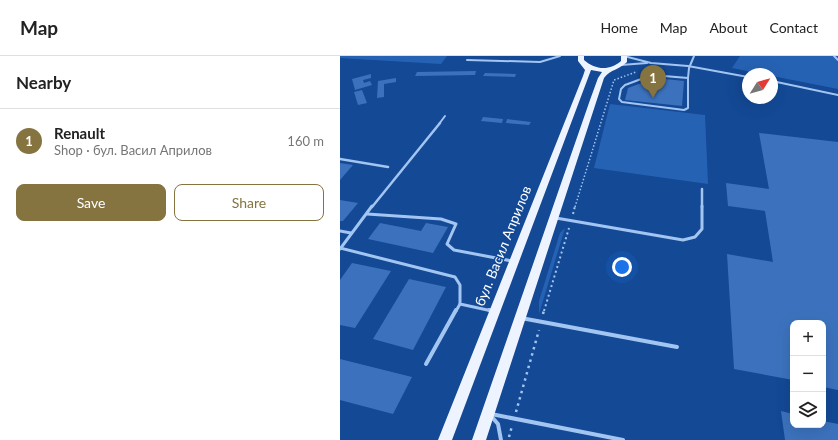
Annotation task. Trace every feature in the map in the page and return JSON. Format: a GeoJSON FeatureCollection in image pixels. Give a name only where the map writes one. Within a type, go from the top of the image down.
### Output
{"type":"FeatureCollection","features":[{"type":"Feature","properties":{"kind":"main road"},"geometry":{"type":"LineString","coordinates":[[583,60],[594,69],[607,70],[621,65],[625,59],[624,56]]}},
{"type":"Feature","properties":{"kind":"main road","name":"бул. Васил Априлов"},"geometry":{"type":"LineString","coordinates":[[445,440],[586,76],[588,70],[583,60]]}},
{"type":"Feature","properties":{"kind":"main road"},"geometry":{"type":"LineString","coordinates":[[479,440],[555,218],[593,100],[601,78],[607,70]]}},
{"type":"Feature","properties":{"kind":"lane"},"geometry":{"type":"LineString","coordinates":[[468,60],[540,62],[560,56]]}},
{"type":"Feature","properties":{"kind":"lane"},"geometry":{"type":"LineString","coordinates":[[624,56],[651,63]]}},
{"type":"Feature","properties":{"kind":"lane"},"geometry":{"type":"LineString","coordinates":[[688,78],[652,75],[625,85],[621,89],[619,99],[622,102],[684,110],[688,108],[688,78],[688,66],[694,56]]}},
{"type":"Feature","properties":{"kind":"lane"},"geometry":{"type":"LineString","coordinates":[[834,56],[838,60]]}},
{"type":"Feature","properties":{"kind":"lane"},"geometry":{"type":"LineString","coordinates":[[621,65],[651,63],[688,66],[742,76]]}},
{"type":"Feature","properties":{"kind":"lane"},"geometry":{"type":"LineString","coordinates":[[778,82],[838,95]]}},
{"type":"Feature","properties":{"kind":"lane"},"geometry":{"type":"LineString","coordinates":[[426,364],[460,304],[460,286],[455,277],[340,248],[445,116]]}},
{"type":"Feature","properties":{"kind":"lane"},"geometry":{"type":"LineString","coordinates":[[340,159],[388,167]]}},
{"type":"Feature","properties":{"kind":"lane"},"geometry":{"type":"LineString","coordinates":[[555,218],[683,240],[695,237],[702,229],[702,189]]}},
{"type":"Feature","properties":{"kind":"lane"},"geometry":{"type":"LineString","coordinates":[[367,214],[441,219],[456,224],[447,244],[454,250],[515,262]]}},
{"type":"Feature","properties":{"kind":"lane"},"geometry":{"type":"LineString","coordinates":[[340,231],[351,233]]}},
{"type":"Feature","properties":{"kind":"lane"},"geometry":{"type":"LineString","coordinates":[[460,304],[494,312]]}},
{"type":"Feature","properties":{"kind":"lane"},"geometry":{"type":"LineString","coordinates":[[520,318],[677,347]]}},
{"type":"Feature","properties":{"kind":"lane"},"geometry":{"type":"LineString","coordinates":[[488,414],[537,422],[623,440]]}},
{"type":"Feature","properties":{"kind":"lane"},"geometry":{"type":"LineString","coordinates":[[488,414],[498,424],[501,440]]}},
{"type":"Feature","properties":{"kind":"path"},"geometry":{"type":"LineString","coordinates":[[508,440],[541,322],[614,80],[636,72],[636,67]]}},
{"type":"Feature","properties":{"kind":"shaded area"},"geometry":{"type":"Polygon","coordinates":[[[340,56],[447,56],[441,64],[340,58],[340,56]]]}},
{"type":"Feature","properties":{"kind":"shaded area"},"geometry":{"type":"Polygon","coordinates":[[[740,56],[838,56],[838,89],[778,77],[778,68],[742,68],[742,70],[732,68],[740,56]]]}},
{"type":"Feature","properties":{"kind":"shaded area"},"geometry":{"type":"Polygon","coordinates":[[[610,104],[705,115],[708,184],[594,168],[610,104]]]}},
{"type":"Feature","properties":{"kind":"shaded area"},"geometry":{"type":"Polygon","coordinates":[[[565,228],[539,314],[539,301],[560,233],[565,228]]]}},
{"type":"Feature","properties":{"kind":"building"},"geometry":{"type":"Polygon","coordinates":[[[476,71],[475,75],[415,76],[417,72],[476,71]]]}},
{"type":"Feature","properties":{"kind":"building"},"geometry":{"type":"Polygon","coordinates":[[[485,73],[516,74],[515,77],[483,76],[485,73]]]}},
{"type":"Feature","properties":{"kind":"building"},"geometry":{"type":"Polygon","coordinates":[[[371,74],[371,78],[363,80],[364,83],[370,81],[372,85],[355,90],[352,79],[371,74]]]}},
{"type":"Feature","properties":{"kind":"building"},"geometry":{"type":"Polygon","coordinates":[[[396,78],[396,82],[384,84],[384,97],[377,98],[378,81],[396,78]]]}},
{"type":"Feature","properties":{"kind":"building"},"geometry":{"type":"Polygon","coordinates":[[[655,78],[684,81],[682,106],[625,100],[628,88],[655,78]]]}},
{"type":"Feature","properties":{"kind":"building"},"geometry":{"type":"Polygon","coordinates":[[[362,90],[367,103],[358,105],[354,92],[362,90]]]}},
{"type":"Feature","properties":{"kind":"building"},"geometry":{"type":"Polygon","coordinates":[[[483,117],[503,119],[502,123],[481,121],[483,117]]]}},
{"type":"Feature","properties":{"kind":"building"},"geometry":{"type":"Polygon","coordinates":[[[507,119],[531,122],[529,125],[506,123],[507,119]]]}},
{"type":"Feature","properties":{"kind":"building"},"geometry":{"type":"Polygon","coordinates":[[[759,133],[838,142],[838,390],[826,388],[826,320],[790,320],[790,379],[734,369],[727,254],[773,262],[765,211],[728,206],[726,183],[769,189],[759,133]]]}},
{"type":"Feature","properties":{"kind":"building"},"geometry":{"type":"Polygon","coordinates":[[[340,163],[353,165],[340,180],[340,163]]]}},
{"type":"Feature","properties":{"kind":"building"},"geometry":{"type":"Polygon","coordinates":[[[340,200],[358,203],[343,221],[340,221],[340,200]]]}},
{"type":"Feature","properties":{"kind":"building"},"geometry":{"type":"Polygon","coordinates":[[[380,223],[421,231],[426,223],[448,227],[433,253],[368,239],[380,223]]]}},
{"type":"Feature","properties":{"kind":"building"},"geometry":{"type":"Polygon","coordinates":[[[352,263],[391,271],[355,328],[340,325],[340,280],[352,263]]]}},
{"type":"Feature","properties":{"kind":"building"},"geometry":{"type":"Polygon","coordinates":[[[409,279],[446,287],[413,350],[373,339],[409,279]]]}},
{"type":"Feature","properties":{"kind":"building"},"geometry":{"type":"Polygon","coordinates":[[[340,359],[412,377],[393,414],[340,400],[340,359]]]}},
{"type":"Feature","properties":{"kind":"building"},"geometry":{"type":"Polygon","coordinates":[[[781,411],[790,413],[790,428],[826,428],[826,422],[838,424],[838,440],[785,440],[781,411]]]}},
{"type":"Feature","properties":{"kind":"place","name":"Renault"},"geometry":{"type":"Point","coordinates":[653,98]}}]}
